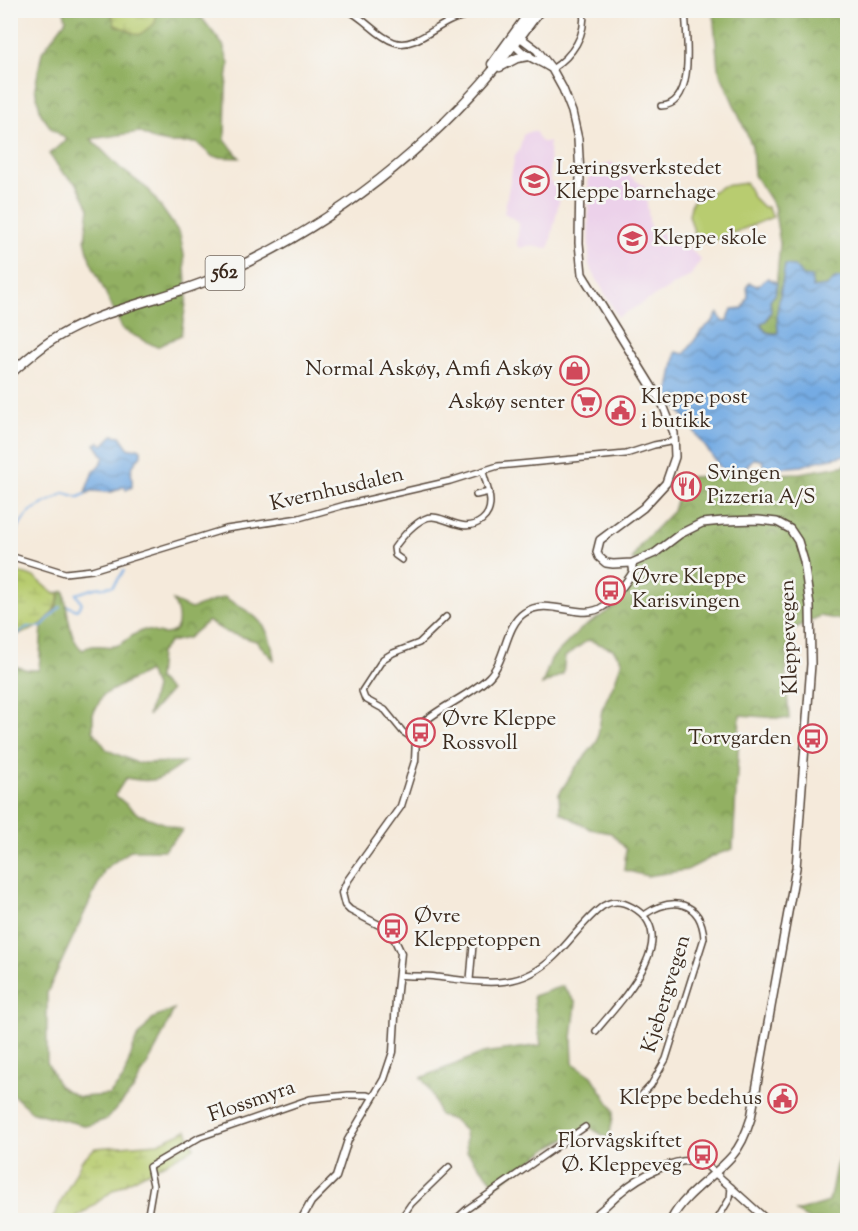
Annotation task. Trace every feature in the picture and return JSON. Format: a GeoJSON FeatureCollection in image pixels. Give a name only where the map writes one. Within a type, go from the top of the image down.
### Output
{"type":"FeatureCollection","features":[{"type":"Feature","properties":{"kind":"main road","name":"562"},"geometry":{"type":"LineString","coordinates":[[448,118],[516,41],[531,10]]}},
{"type":"Feature","properties":{"kind":"main road","name":"562"},"geometry":{"type":"LineString","coordinates":[[10,374],[36,351],[67,331],[106,314],[208,280],[254,260],[299,236],[348,204],[415,151],[470,98],[540,10]]}},
{"type":"Feature","properties":{"kind":"main road"},"geometry":{"type":"LineString","coordinates":[[516,41],[529,56],[552,69]]}},
{"type":"Feature","properties":{"kind":"main road"},"geometry":{"type":"LineString","coordinates":[[516,41],[537,50],[552,69],[572,112],[578,139],[579,243],[582,274],[663,405],[673,428],[675,457],[666,483],[643,508],[605,535],[597,544],[599,557],[606,563],[619,565],[632,563]]}},
{"type":"Feature","properties":{"kind":"main road"},"geometry":{"type":"LineString","coordinates":[[492,72],[509,61],[529,56]]}},
{"type":"Feature","properties":{"kind":"main road","name":"Kleppevegen"},"geometry":{"type":"LineString","coordinates":[[632,563],[655,553],[680,534],[702,523],[766,520],[784,525],[795,535],[801,548],[810,606],[811,664],[799,834],[792,892],[751,1118],[739,1147],[686,1199],[671,1221]]}},
{"type":"Feature","properties":{"kind":"street"},"geometry":{"type":"LineString","coordinates":[[347,10],[393,42],[404,43],[416,40],[449,21],[476,10]]}},
{"type":"Feature","properties":{"kind":"street"},"geometry":{"type":"LineString","coordinates":[[552,69],[572,53],[580,39],[584,20],[583,10]]}},
{"type":"Feature","properties":{"kind":"street"},"geometry":{"type":"LineString","coordinates":[[661,105],[668,105],[676,100],[685,84],[685,10]]}},
{"type":"Feature","properties":{"kind":"street","name":"Kvernhusdalen"},"geometry":{"type":"LineString","coordinates":[[10,556],[65,573],[92,570],[226,528],[299,518],[345,504],[450,482],[505,465],[626,454],[675,441]]}},
{"type":"Feature","properties":{"kind":"street"},"geometry":{"type":"LineString","coordinates":[[402,560],[395,555],[394,548],[403,535],[424,518],[431,517],[472,526],[484,518],[491,507],[483,472]]}},
{"type":"Feature","properties":{"kind":"street"},"geometry":{"type":"LineString","coordinates":[[476,495],[489,492]]}},
{"type":"Feature","properties":{"kind":"street"},"geometry":{"type":"LineString","coordinates":[[301,1221],[311,1202],[336,1177],[348,1140],[392,1061],[401,953],[387,929],[345,905],[342,893],[362,860],[401,807],[415,761],[415,740],[421,724],[489,677],[501,658],[517,620],[524,612],[550,606],[586,611],[599,609],[607,604],[631,575],[632,563]]}},
{"type":"Feature","properties":{"kind":"street"},"geometry":{"type":"LineString","coordinates":[[415,740],[403,732],[385,710],[365,699],[363,691],[383,659],[419,643],[446,617]]}},
{"type":"Feature","properties":{"kind":"street"},"geometry":{"type":"LineString","coordinates":[[399,975],[484,983],[504,982],[533,973],[555,956],[598,909],[611,901],[626,904],[644,915]]}},
{"type":"Feature","properties":{"kind":"street","name":"Kjebergvegen"},"geometry":{"type":"LineString","coordinates":[[596,1031],[618,1005],[648,958],[652,932],[644,915],[672,903],[694,911],[702,920],[704,938],[697,967],[686,994],[666,1059],[651,1085],[638,1099]]}},
{"type":"Feature","properties":{"kind":"street"},"geometry":{"type":"LineString","coordinates":[[470,980],[473,945]]}},
{"type":"Feature","properties":{"kind":"street","name":"Flossmyra"},"geometry":{"type":"LineString","coordinates":[[147,1221],[153,1185],[149,1167],[201,1137],[310,1099],[348,1095],[367,1095],[373,1098]]}},
{"type":"Feature","properties":{"kind":"street"},"geometry":{"type":"LineString","coordinates":[[456,1221],[467,1209],[585,1127]]}},
{"type":"Feature","properties":{"kind":"street"},"geometry":{"type":"LineString","coordinates":[[588,1221],[627,1187],[665,1166],[684,1161],[698,1161],[714,1172],[767,1221]]}},
{"type":"Feature","properties":{"kind":"street"},"geometry":{"type":"LineString","coordinates":[[400,1221],[411,1204],[449,1167]]}},
{"type":"Feature","properties":{"kind":"street"},"geometry":{"type":"LineString","coordinates":[[717,1221],[730,1198],[731,1187]]}},
{"type":"Feature","properties":{"kind":"shaded area"},"geometry":{"type":"Polygon","coordinates":[[[535,131],[541,142],[549,142],[550,181],[561,192],[549,248],[527,246],[521,248],[517,245],[519,222],[504,213],[515,155],[519,151],[523,135],[535,131]]]}},
{"type":"Feature","properties":{"kind":"shaded area","name":"Kleppe skole"},"geometry":{"type":"Polygon","coordinates":[[[611,162],[645,187],[650,228],[687,245],[701,260],[690,276],[618,317],[589,265],[588,172],[611,162]]]}},
{"type":"Feature","properties":{"kind":"green space"},"geometry":{"type":"Polygon","coordinates":[[[111,10],[157,11],[155,23],[139,35],[115,25],[111,10]]]}},
{"type":"Feature","properties":{"kind":"green space"},"geometry":{"type":"Polygon","coordinates":[[[64,11],[111,11],[115,25],[155,23],[157,11],[201,11],[201,17],[223,45],[229,64],[225,140],[240,158],[213,157],[197,143],[169,143],[154,140],[140,132],[91,139],[120,168],[149,190],[180,234],[187,297],[181,335],[157,347],[123,330],[90,260],[85,239],[89,208],[77,184],[63,173],[49,154],[67,140],[51,128],[41,114],[35,88],[42,52],[66,20],[64,11]]]}},
{"type":"Feature","properties":{"kind":"green space"},"geometry":{"type":"Polygon","coordinates":[[[713,11],[847,11],[847,293],[836,278],[827,286],[812,288],[794,266],[780,298],[778,333],[767,332],[761,322],[766,321],[771,311],[770,300],[775,295],[776,289],[780,244],[774,206],[754,175],[752,146],[718,68],[713,11]]]}},
{"type":"Feature","properties":{"kind":"green space"},"geometry":{"type":"Polygon","coordinates":[[[746,183],[753,197],[763,207],[767,207],[773,217],[711,242],[697,242],[689,215],[692,202],[723,186],[746,183]]]}},
{"type":"Feature","properties":{"kind":"green space"},"geometry":{"type":"Polygon","coordinates":[[[847,464],[847,621],[820,616],[789,631],[786,677],[789,719],[740,715],[733,849],[687,870],[647,876],[624,870],[626,849],[611,833],[590,829],[560,812],[559,794],[576,767],[597,742],[602,709],[622,661],[613,649],[588,640],[565,657],[563,674],[542,685],[551,659],[581,629],[620,603],[628,577],[642,561],[632,560],[640,545],[673,511],[679,490],[688,477],[800,473],[847,464]]]}},
{"type":"Feature","properties":{"kind":"green space"},"geometry":{"type":"Polygon","coordinates":[[[11,572],[30,575],[54,594],[60,594],[53,611],[43,623],[29,631],[11,636],[11,572]]]}},
{"type":"Feature","properties":{"kind":"green space"},"geometry":{"type":"Polygon","coordinates":[[[64,591],[72,632],[78,646],[83,650],[90,646],[119,645],[145,630],[161,634],[170,633],[175,630],[178,622],[173,601],[191,609],[224,597],[260,621],[269,636],[274,660],[256,641],[226,632],[208,621],[188,638],[170,642],[160,653],[158,679],[170,691],[148,716],[155,687],[148,671],[103,695],[93,714],[93,731],[107,750],[137,763],[185,762],[157,779],[144,781],[126,778],[115,795],[138,814],[183,830],[164,850],[131,850],[105,869],[47,993],[47,1062],[59,1086],[78,1097],[109,1095],[123,1079],[136,1040],[152,1019],[174,1009],[158,1045],[133,1090],[107,1119],[87,1126],[32,1112],[11,1093],[11,665],[28,670],[39,670],[42,626],[56,608],[60,594],[54,594],[64,591]]]}},
{"type":"Feature","properties":{"kind":"green space"},"geometry":{"type":"Polygon","coordinates":[[[563,986],[576,1003],[572,1038],[573,1063],[592,1076],[614,1111],[609,1139],[589,1127],[553,1145],[496,1185],[467,1152],[465,1131],[455,1121],[439,1115],[430,1091],[421,1078],[483,1053],[541,1045],[533,996],[563,986]]]}},
{"type":"Feature","properties":{"kind":"green space"},"geometry":{"type":"Polygon","coordinates":[[[187,1130],[194,1148],[115,1189],[74,1220],[55,1220],[53,1218],[82,1160],[95,1148],[158,1143],[187,1130]]]}},
{"type":"Feature","properties":{"kind":"green space"},"geometry":{"type":"Polygon","coordinates":[[[845,1145],[848,1152],[845,1208],[847,1220],[810,1220],[796,1212],[829,1202],[836,1166],[845,1145]]]}},
{"type":"Feature","properties":{"kind":"water"},"geometry":{"type":"Polygon","coordinates":[[[785,265],[794,266],[803,276],[811,277],[813,288],[827,286],[836,278],[843,278],[844,290],[848,293],[847,455],[802,466],[764,469],[762,460],[753,459],[744,469],[725,474],[668,395],[676,352],[684,354],[718,313],[723,322],[727,321],[732,309],[743,308],[748,296],[747,286],[750,283],[757,286],[768,278],[777,283],[775,295],[770,300],[771,311],[766,321],[761,323],[767,332],[778,333],[777,312],[785,265]]]}},
{"type":"Feature","properties":{"kind":"water"},"geometry":{"type":"Polygon","coordinates":[[[113,435],[120,436],[129,449],[141,450],[141,455],[131,470],[132,487],[126,490],[125,487],[112,492],[95,491],[85,494],[92,475],[104,457],[95,444],[99,442],[103,445],[113,435]]]}},
{"type":"Feature","properties":{"kind":"waterway"},"geometry":{"type":"LineString","coordinates":[[10,540],[24,518],[34,509],[64,493],[79,497],[85,494]]}},
{"type":"Feature","properties":{"kind":"waterway"},"geometry":{"type":"LineString","coordinates":[[68,606],[77,610],[82,603],[76,594],[95,588],[113,586],[124,571]]}},
{"type":"Feature","properties":{"kind":"waterway"},"geometry":{"type":"LineString","coordinates":[[10,640],[27,627],[41,627],[60,607]]}},
{"type":"Feature","properties":{"kind":"place","name":"Læringsverkstedet Kleppe barnehage"},"geometry":{"type":"Point","coordinates":[535,181]}},
{"type":"Feature","properties":{"kind":"place","name":"Kleppe skole"},"geometry":{"type":"Point","coordinates":[632,239]}},
{"type":"Feature","properties":{"kind":"place","name":"Normal Askøy, Amfi Askøy"},"geometry":{"type":"Point","coordinates":[574,370]}},
{"type":"Feature","properties":{"kind":"place","name":"Askøy senter"},"geometry":{"type":"Point","coordinates":[586,403]}},
{"type":"Feature","properties":{"kind":"place","name":"Kleppe post i butikk"},"geometry":{"type":"Point","coordinates":[620,410]}},
{"type":"Feature","properties":{"kind":"place","name":"Svingen Pizzeria A/S"},"geometry":{"type":"Point","coordinates":[686,486]}},
{"type":"Feature","properties":{"kind":"place","name":"Øvre Kleppe Karisvingen"},"geometry":{"type":"Point","coordinates":[611,590]}},
{"type":"Feature","properties":{"kind":"place","name":"Øvre Kleppe Rossvoll"},"geometry":{"type":"Point","coordinates":[421,732]}},
{"type":"Feature","properties":{"kind":"place","name":"Torvgarden"},"geometry":{"type":"Point","coordinates":[813,739]}},
{"type":"Feature","properties":{"kind":"place","name":"Øvre Kleppetoppen"},"geometry":{"type":"Point","coordinates":[393,929]}},
{"type":"Feature","properties":{"kind":"place","name":"Kleppe bedehus"},"geometry":{"type":"Point","coordinates":[783,1099]}},
{"type":"Feature","properties":{"kind":"place","name":"Florvågskiftet Ø. Kleppeveg"},"geometry":{"type":"Point","coordinates":[703,1154]}}]}
